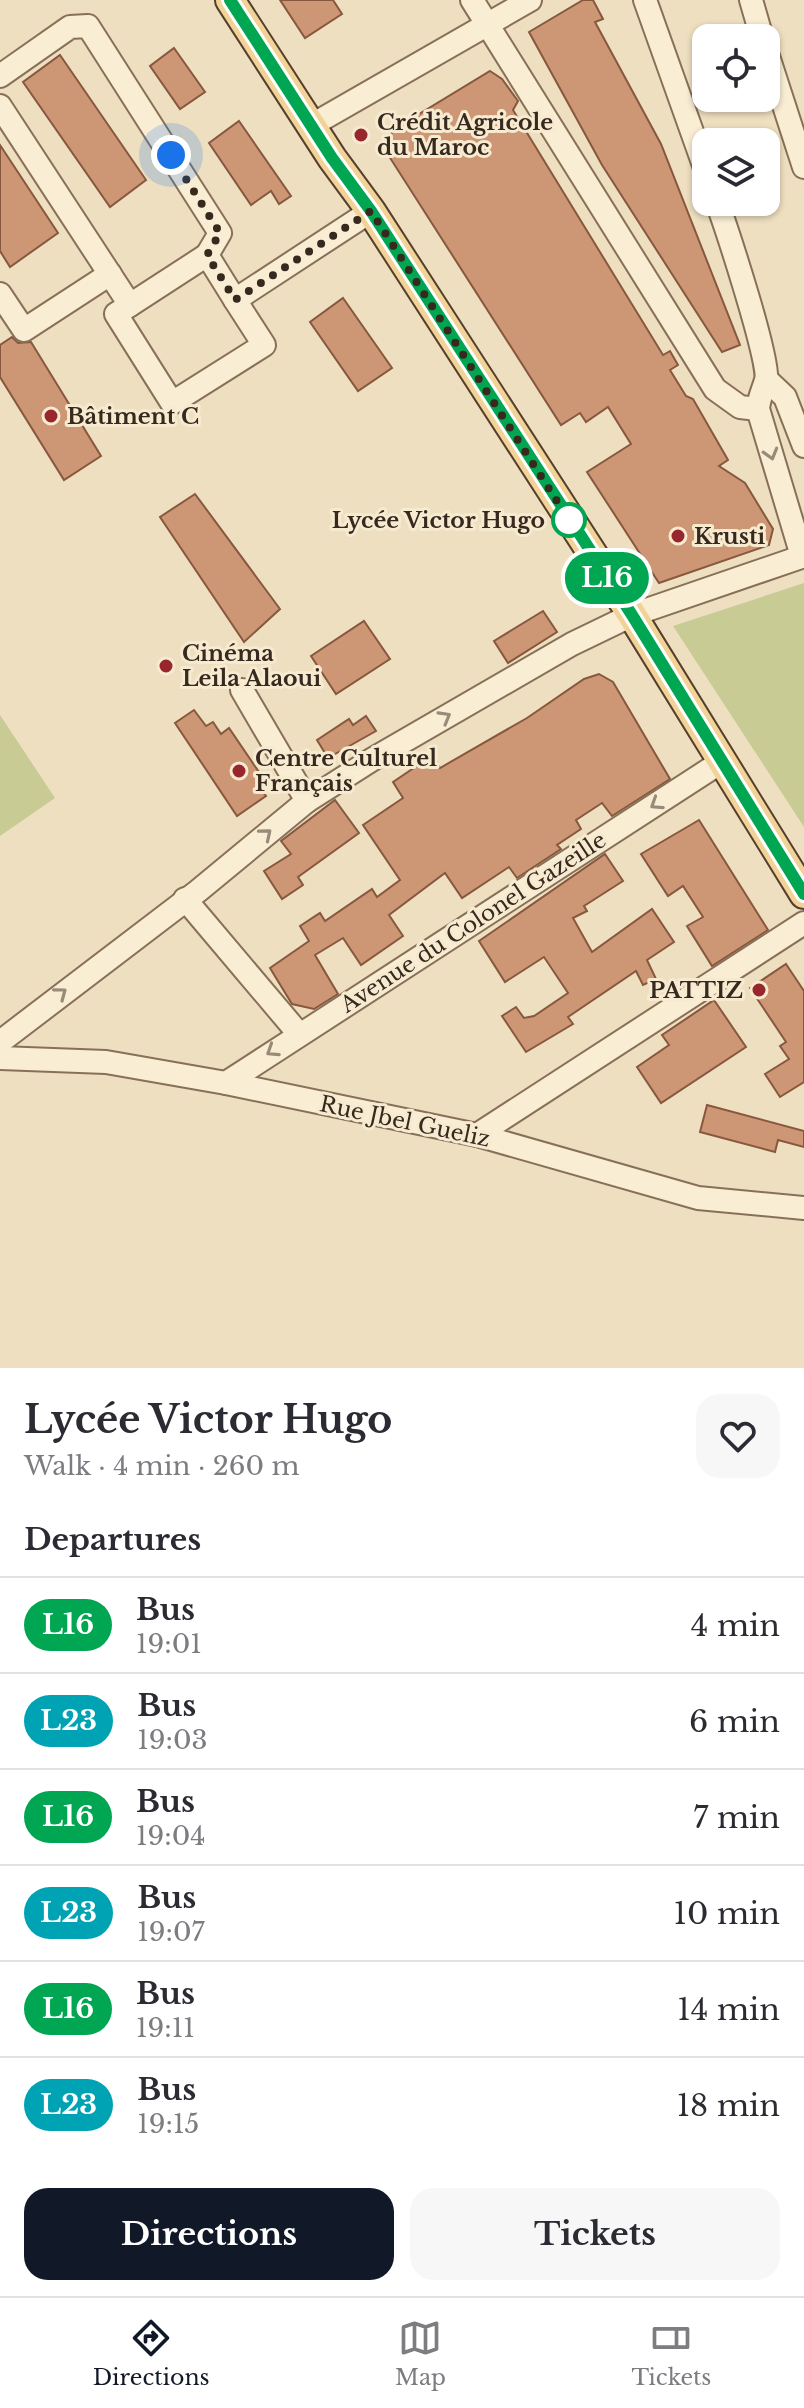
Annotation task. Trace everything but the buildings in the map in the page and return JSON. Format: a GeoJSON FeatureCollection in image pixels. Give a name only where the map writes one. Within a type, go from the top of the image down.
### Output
{"type":"FeatureCollection","features":[{"type":"Feature","properties":{"kind":"main road"},"geometry":{"type":"LineString","coordinates":[[230,0],[371,211],[632,615],[804,894]]}},
{"type":"Feature","properties":{"kind":"street"},"geometry":{"type":"LineString","coordinates":[[472,0],[715,389],[740,407],[758,409]]}},
{"type":"Feature","properties":{"kind":"street"},"geometry":{"type":"LineString","coordinates":[[312,125],[530,0]]}},
{"type":"Feature","properties":{"kind":"street"},"geometry":{"type":"LineString","coordinates":[[645,0],[692,132]]}},
{"type":"Feature","properties":{"kind":"street"},"geometry":{"type":"LineString","coordinates":[[751,0],[758,24]]}},
{"type":"Feature","properties":{"kind":"street"},"geometry":{"type":"LineString","coordinates":[[0,76],[70,27],[88,26],[220,233],[207,255],[116,314],[172,403],[264,345],[207,255]]}},
{"type":"Feature","properties":{"kind":"street"},"geometry":{"type":"LineString","coordinates":[[780,93],[804,167]]}},
{"type":"Feature","properties":{"kind":"street"},"geometry":{"type":"LineString","coordinates":[[0,106],[130,305]]}},
{"type":"Feature","properties":{"kind":"street"},"geometry":{"type":"LineString","coordinates":[[235,300],[371,211]]}},
{"type":"Feature","properties":{"kind":"street"},"geometry":{"type":"LineString","coordinates":[[721,216],[754,321],[767,380],[785,397],[804,446]]}},
{"type":"Feature","properties":{"kind":"street"},"geometry":{"type":"LineString","coordinates":[[0,294],[24,330],[110,274]]}},
{"type":"Feature","properties":{"kind":"street"},"geometry":{"type":"LineString","coordinates":[[0,1042],[307,801],[572,644],[632,615],[803,556],[758,409],[759,396],[767,380]]}},
{"type":"Feature","properties":{"kind":"street"},"geometry":{"type":"LineString","coordinates":[[242,690],[307,801]]}},
{"type":"Feature","properties":{"kind":"street","name":"Avenue du Colonel Gazeille"},"geometry":{"type":"LineString","coordinates":[[226,1083],[721,762]]}},
{"type":"Feature","properties":{"kind":"street"},"geometry":{"type":"LineString","coordinates":[[185,899],[299,1034]]}},
{"type":"Feature","properties":{"kind":"street"},"geometry":{"type":"LineString","coordinates":[[477,1135],[804,923]]}},
{"type":"Feature","properties":{"kind":"street","name":"Rue Jbel Gueliz"},"geometry":{"type":"LineString","coordinates":[[0,1058],[106,1062],[226,1083],[477,1135],[698,1198],[804,1208]]}},
{"type":"Feature","properties":{"kind":"green space"},"geometry":{"type":"Polygon","coordinates":[[[804,583],[804,827],[673,626],[804,583]]]}},
{"type":"Feature","properties":{"kind":"green space"},"geometry":{"type":"Polygon","coordinates":[[[0,715],[55,798],[0,836],[0,715]]]}},
{"type":"Feature","properties":{"kind":"bus line","name":"L16"},"geometry":{"type":"LineString","coordinates":[[230,0],[332,158],[371,211],[632,615],[804,894]]}},
{"type":"Feature","properties":{"kind":"place","name":"Crédit Agricole du Maroc"},"geometry":{"type":"Point","coordinates":[361,135]}},
{"type":"Feature","properties":{"kind":"place","name":"Bâtiment C"},"geometry":{"type":"Point","coordinates":[51,416]}},
{"type":"Feature","properties":{"kind":"place","name":"Lycée Victor Hugo"},"geometry":{"type":"Point","coordinates":[569,520]}},
{"type":"Feature","properties":{"kind":"place","name":"Krusti"},"geometry":{"type":"Point","coordinates":[678,536]}},
{"type":"Feature","properties":{"kind":"place","name":"Cinéma Leila Alaoui"},"geometry":{"type":"Point","coordinates":[166,666]}},
{"type":"Feature","properties":{"kind":"place","name":"Centre Culturel Français"},"geometry":{"type":"Point","coordinates":[239,771]}},
{"type":"Feature","properties":{"kind":"place","name":"PATTIZ"},"geometry":{"type":"Point","coordinates":[759,990]}},
{"type":"Feature","properties":{"kind":"route"},"geometry":{"type":"LineString","coordinates":[[171,155],[220,233],[207,255],[235,300],[371,211],[569,520]]}}]}
